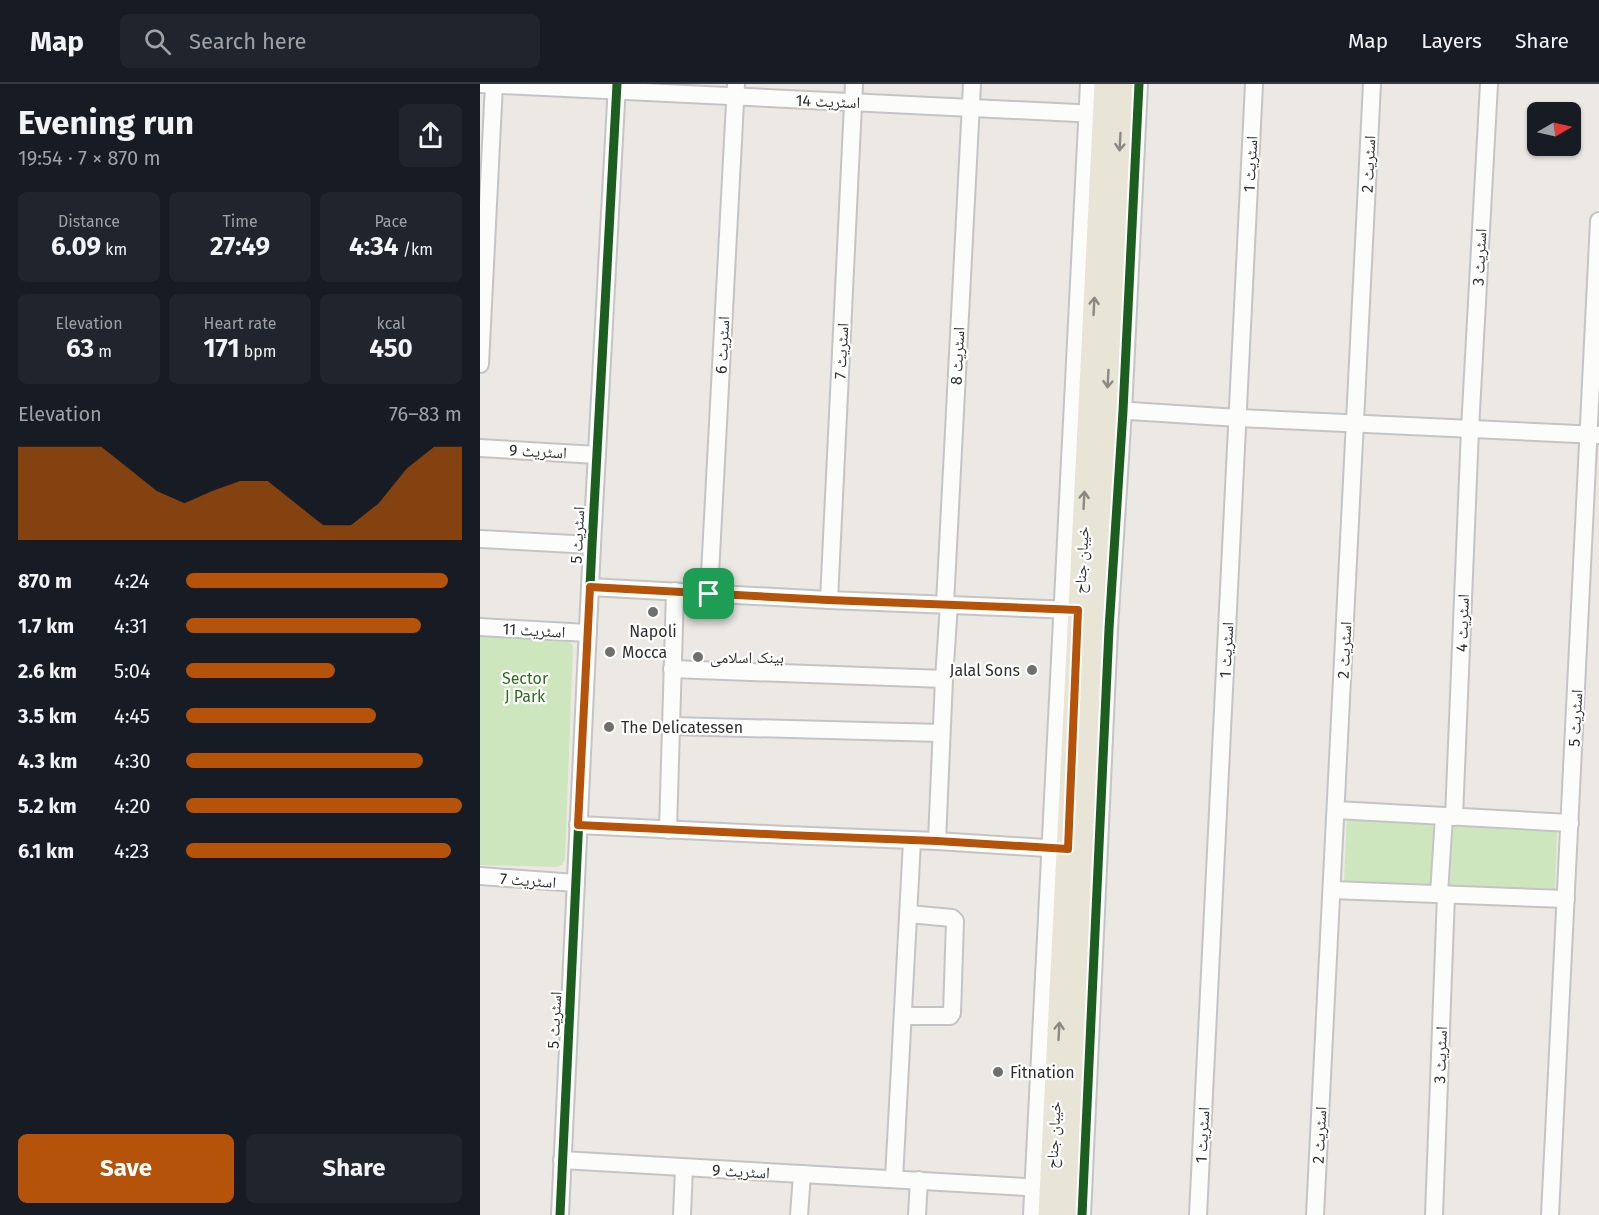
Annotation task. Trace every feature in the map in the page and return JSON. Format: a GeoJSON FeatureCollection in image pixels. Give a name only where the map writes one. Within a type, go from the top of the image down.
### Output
{"type":"FeatureCollection","features":[{"type":"Feature","properties":{"kind":"main road","name":"خیبان جناح"},"geometry":{"type":"LineString","coordinates":[[1049,1215],[1042,1187],[1070,610],[1095,114],[1105,84]]}},
{"type":"Feature","properties":{"kind":"main road","name":"خیبان جناح"},"geometry":{"type":"LineString","coordinates":[[1067,1215],[1115,410],[1123,84]]}},
{"type":"Feature","properties":{"kind":"street"},"geometry":{"type":"LineString","coordinates":[[853,102],[854,84]]}},
{"type":"Feature","properties":{"kind":"street"},"geometry":{"type":"LineString","coordinates":[[970,108],[972,84]]}},
{"type":"Feature","properties":{"kind":"street"},"geometry":{"type":"LineString","coordinates":[[1089,84],[1095,114]]}},
{"type":"Feature","properties":{"kind":"street"},"geometry":{"type":"LineString","coordinates":[[1082,1215],[1109,628],[1115,410],[1139,84]]}},
{"type":"Feature","properties":{"kind":"street","name":"اسٹریٹ 1"},"geometry":{"type":"LineString","coordinates":[[1198,1215],[1254,84]]}},
{"type":"Feature","properties":{"kind":"street","name":"اسٹریٹ 2"},"geometry":{"type":"LineString","coordinates":[[1315,1215],[1372,84]]}},
{"type":"Feature","properties":{"kind":"street","name":"اسٹریٹ 3"},"geometry":{"type":"LineString","coordinates":[[1470,429],[1489,84]]}},
{"type":"Feature","properties":{"kind":"street"},"geometry":{"type":"LineString","coordinates":[[480,364],[489,85]]}},
{"type":"Feature","properties":{"kind":"street","name":"اسٹریٹ 14"},"geometry":{"type":"LineString","coordinates":[[489,85],[736,90],[853,102],[1095,114]]}},
{"type":"Feature","properties":{"kind":"street","name":"اسٹریٹ 5"},"geometry":{"type":"LineString","coordinates":[[562,1160],[617,87]]}},
{"type":"Feature","properties":{"kind":"street","name":"اسٹریٹ 6"},"geometry":{"type":"LineString","coordinates":[[709,594],[736,90]]}},
{"type":"Feature","properties":{"kind":"street","name":"اسٹریٹ 7"},"geometry":{"type":"LineString","coordinates":[[828,600],[853,102]]}},
{"type":"Feature","properties":{"kind":"street","name":"اسٹریٹ 8"},"geometry":{"type":"LineString","coordinates":[[937,841],[970,108]]}},
{"type":"Feature","properties":{"kind":"street","name":"اسٹریٹ 5"},"geometry":{"type":"LineString","coordinates":[[1550,1215],[1593,435],[1599,221]]}},
{"type":"Feature","properties":{"kind":"street"},"geometry":{"type":"LineString","coordinates":[[1115,410],[1593,435]]}},
{"type":"Feature","properties":{"kind":"street","name":"اسٹریٹ 4"},"geometry":{"type":"LineString","coordinates":[[1443,894],[1470,429]]}},
{"type":"Feature","properties":{"kind":"street","name":"اسٹریٹ 9"},"geometry":{"type":"LineString","coordinates":[[480,448],[597,455]]}},
{"type":"Feature","properties":{"kind":"street"},"geometry":{"type":"LineString","coordinates":[[480,538],[592,544]]}},
{"type":"Feature","properties":{"kind":"street"},"geometry":{"type":"LineString","coordinates":[[590,587],[1070,610]]}},
{"type":"Feature","properties":{"kind":"street"},"geometry":{"type":"LineString","coordinates":[[668,830],[675,591]]}},
{"type":"Feature","properties":{"kind":"street","name":"اسٹریٹ 11"},"geometry":{"type":"LineString","coordinates":[[480,627],[588,633]]}},
{"type":"Feature","properties":{"kind":"street"},"geometry":{"type":"LineString","coordinates":[[672,669],[944,679]]}},
{"type":"Feature","properties":{"kind":"street"},"geometry":{"type":"LineString","coordinates":[[671,726],[941,734]]}},
{"type":"Feature","properties":{"kind":"street"},"geometry":{"type":"LineString","coordinates":[[1336,810],[1570,823]]}},
{"type":"Feature","properties":{"kind":"street"},"geometry":{"type":"LineString","coordinates":[[578,825],[1059,848]]}},
{"type":"Feature","properties":{"kind":"street"},"geometry":{"type":"LineString","coordinates":[[894,1179],[912,841]]}},
{"type":"Feature","properties":{"kind":"street","name":"اسٹریٹ 7"},"geometry":{"type":"LineString","coordinates":[[480,876],[576,884]]}},
{"type":"Feature","properties":{"kind":"street"},"geometry":{"type":"LineString","coordinates":[[1332,890],[1566,899]]}},
{"type":"Feature","properties":{"kind":"street","name":"اسٹریٹ 3"},"geometry":{"type":"LineString","coordinates":[[1434,1215],[1443,894]]}},
{"type":"Feature","properties":{"kind":"street"},"geometry":{"type":"LineString","coordinates":[[903,1016],[950,1016],[952,1013],[955,921],[952,918],[909,914]]}},
{"type":"Feature","properties":{"kind":"street"},"geometry":{"type":"LineString","coordinates":[[560,1215],[562,1160]]}},
{"type":"Feature","properties":{"kind":"street","name":"اسٹریٹ 9"},"geometry":{"type":"LineString","coordinates":[[562,1160],[1042,1187]]}},
{"type":"Feature","properties":{"kind":"street"},"geometry":{"type":"LineString","coordinates":[[682,1215],[684,1168]]}},
{"type":"Feature","properties":{"kind":"street"},"geometry":{"type":"LineString","coordinates":[[799,1215],[802,1174]]}},
{"type":"Feature","properties":{"kind":"street"},"geometry":{"type":"LineString","coordinates":[[917,1215],[920,1180]]}},
{"type":"Feature","properties":{"kind":"street"},"geometry":{"type":"LineString","coordinates":[[1032,1215],[1042,1187]]}},
{"type":"Feature","properties":{"kind":"green space","name":"Sector J Park"},"geometry":{"type":"Polygon","coordinates":[[[480,633],[566,640],[573,646],[565,859],[562,865],[555,867],[480,865],[480,633]]]}},
{"type":"Feature","properties":{"kind":"green space"},"geometry":{"type":"Polygon","coordinates":[[[1347,816],[1557,831],[1555,891],[1344,882],[1347,816]]]}},
{"type":"Feature","properties":{"kind":"cycle path"},"geometry":{"type":"LineString","coordinates":[[560,1215],[617,84]]}},
{"type":"Feature","properties":{"kind":"cycle path"},"geometry":{"type":"LineString","coordinates":[[1082,1215],[1109,629],[1123,411],[1139,84]]}},
{"type":"Feature","properties":{"kind":"place","name":"Napoli"},"geometry":{"type":"Point","coordinates":[653,612]}},
{"type":"Feature","properties":{"kind":"place","name":"Mocca"},"geometry":{"type":"Point","coordinates":[610,652]}},
{"type":"Feature","properties":{"kind":"place","name":"بینک اسلامی"},"geometry":{"type":"Point","coordinates":[698,657]}},
{"type":"Feature","properties":{"kind":"place","name":"Jalal Sons"},"geometry":{"type":"Point","coordinates":[1032,670]}},
{"type":"Feature","properties":{"kind":"place","name":"The Delicatessen"},"geometry":{"type":"Point","coordinates":[609,727]}},
{"type":"Feature","properties":{"kind":"place","name":"Fitnation"},"geometry":{"type":"Point","coordinates":[998,1072]}},
{"type":"Feature","properties":{"kind":"route"},"geometry":{"type":"LineString","coordinates":[[590,587],[709,594],[1078,610],[1068,849],[578,825],[590,587]]}}]}
